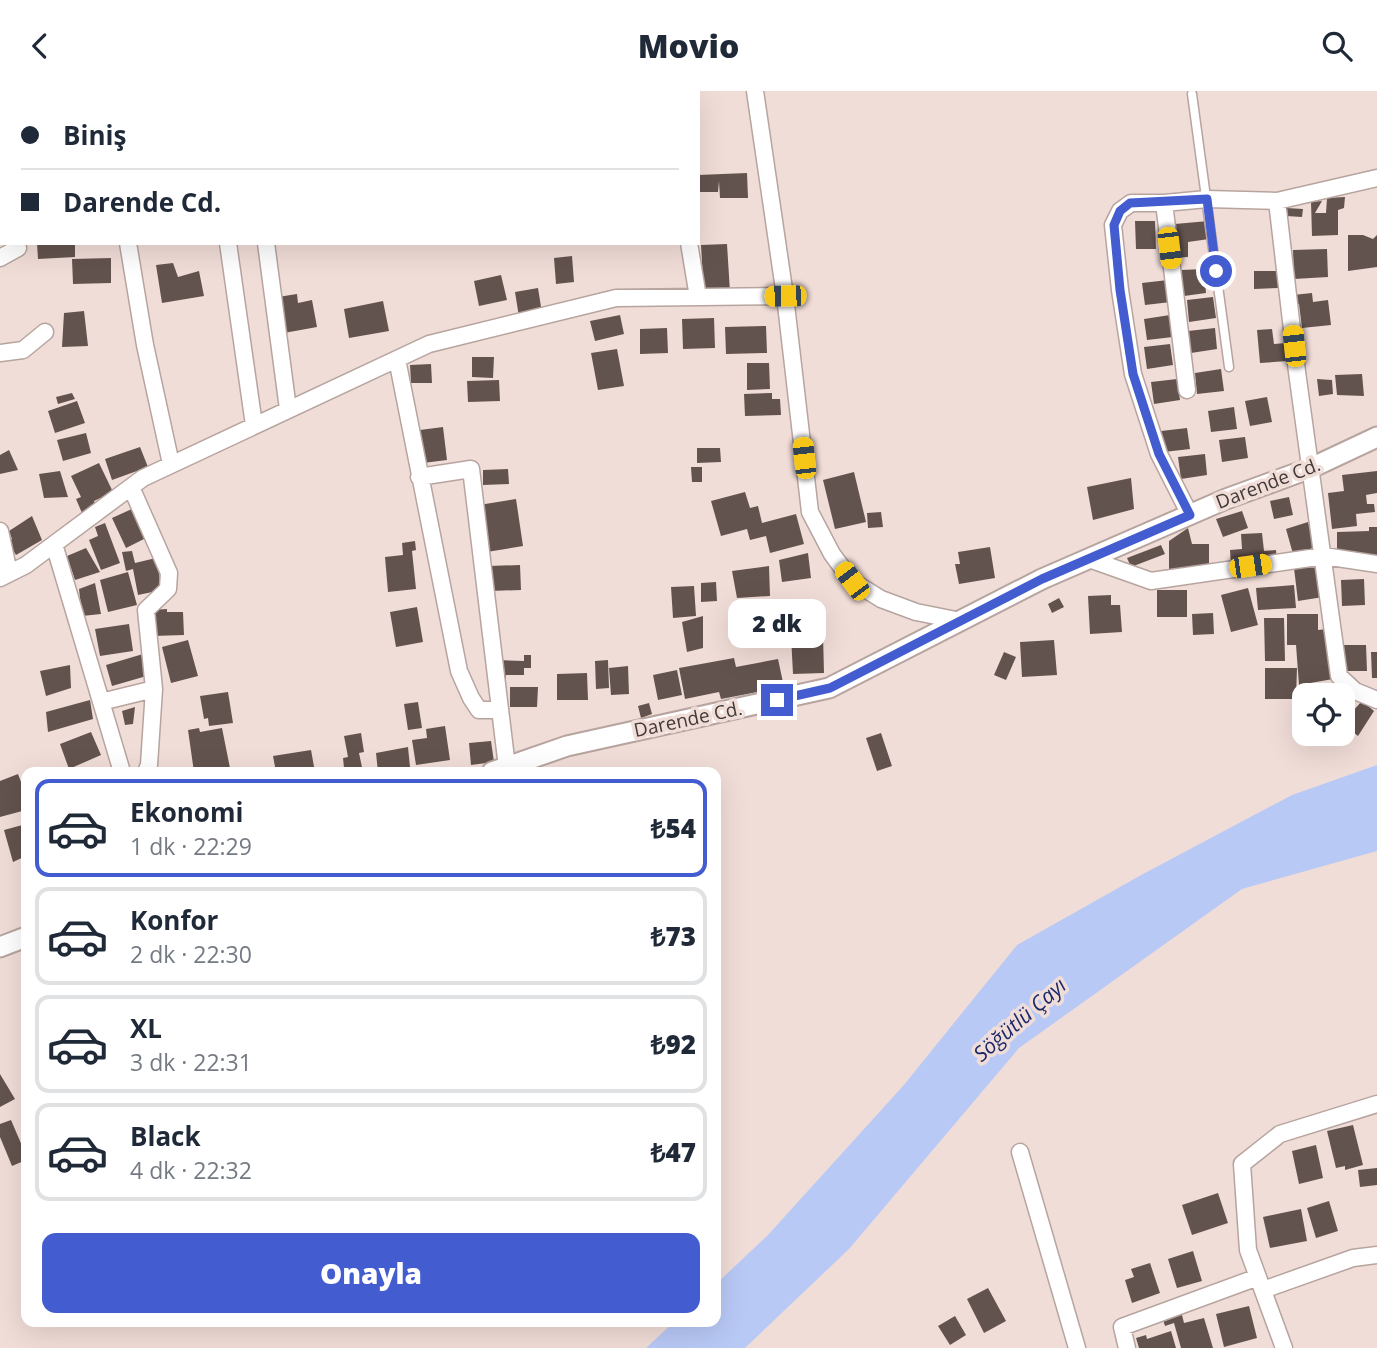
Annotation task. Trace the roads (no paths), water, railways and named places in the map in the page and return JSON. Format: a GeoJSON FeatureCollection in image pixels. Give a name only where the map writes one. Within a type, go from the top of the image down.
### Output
{"type":"FeatureCollection","features":[{"type":"Feature","properties":{"kind":"street"},"geometry":{"type":"LineString","coordinates":[[755,91],[785,296],[810,512],[832,554],[852,581],[881,599],[916,612],[961,621]]}},
{"type":"Feature","properties":{"kind":"street"},"geometry":{"type":"LineString","coordinates":[[1190,515],[1159,454],[1133,374],[1120,290],[1114,225],[1120,211],[1130,203],[1207,199],[1277,201],[1377,179]]}},
{"type":"Feature","properties":{"kind":"street"},"geometry":{"type":"LineString","coordinates":[[1277,201],[1297,372],[1339,675],[1355,691],[1377,699]]}},
{"type":"Feature","properties":{"kind":"street"},"geometry":{"type":"LineString","coordinates":[[1164,203],[1187,390]]}},
{"type":"Feature","properties":{"kind":"street"},"geometry":{"type":"LineString","coordinates":[[128,245],[145,345],[171,464]]}},
{"type":"Feature","properties":{"kind":"street"},"geometry":{"type":"LineString","coordinates":[[228,245],[254,425]]}},
{"type":"Feature","properties":{"kind":"street"},"geometry":{"type":"LineString","coordinates":[[266,245],[288,409]]}},
{"type":"Feature","properties":{"kind":"street"},"geometry":{"type":"LineString","coordinates":[[689,245],[698,297]]}},
{"type":"Feature","properties":{"kind":"street"},"geometry":{"type":"LineString","coordinates":[[0,258],[18,248]]}},
{"type":"Feature","properties":{"kind":"street"},"geometry":{"type":"LineString","coordinates":[[0,531],[5,575],[26,565],[143,478],[429,344],[616,298],[785,296]]}},
{"type":"Feature","properties":{"kind":"street"},"geometry":{"type":"LineString","coordinates":[[0,353],[23,350],[45,332]]}},
{"type":"Feature","properties":{"kind":"street"},"geometry":{"type":"LineString","coordinates":[[397,359],[459,671],[479,710],[499,710]]}},
{"type":"Feature","properties":{"kind":"street","name":"Darende Cd."},"geometry":{"type":"LineString","coordinates":[[506,767],[568,745],[830,688],[1042,579],[1226,499],[1311,468],[1377,437]]}},
{"type":"Feature","properties":{"kind":"street"},"geometry":{"type":"LineString","coordinates":[[419,477],[471,469],[499,710],[500,767]]}},
{"type":"Feature","properties":{"kind":"street"},"geometry":{"type":"LineString","coordinates":[[131,487],[169,573],[168,589],[146,610],[154,689],[148,767]]}},
{"type":"Feature","properties":{"kind":"street"},"geometry":{"type":"LineString","coordinates":[[54,544],[120,767]]}},
{"type":"Feature","properties":{"kind":"street"},"geometry":{"type":"LineString","coordinates":[[1089,559],[1152,580],[1324,556],[1377,564]]}},
{"type":"Feature","properties":{"kind":"street"},"geometry":{"type":"LineString","coordinates":[[101,702],[154,689]]}},
{"type":"Feature","properties":{"kind":"street"},"geometry":{"type":"LineString","coordinates":[[0,947],[21,939]]}},
{"type":"Feature","properties":{"kind":"street"},"geometry":{"type":"LineString","coordinates":[[1284,1348],[1248,1249],[1242,1164],[1280,1134],[1377,1104]]}},
{"type":"Feature","properties":{"kind":"street"},"geometry":{"type":"LineString","coordinates":[[1020,1152],[1077,1348]]}},
{"type":"Feature","properties":{"kind":"street"},"geometry":{"type":"LineString","coordinates":[[1127,1348],[1122,1328],[1260,1283],[1353,1258],[1377,1255]]}},
{"type":"Feature","properties":{"kind":"lane"},"geometry":{"type":"LineString","coordinates":[[1192,94],[1229,367]]}},
{"type":"Feature","properties":{"kind":"water","name":"Söğütlü Çayı"},"geometry":{"type":"Polygon","coordinates":[[[1377,765],[1377,851],[1242,889],[1019,1048],[849,1249],[745,1348],[646,1348],[669,1327],[721,1327],[721,1279],[767,1236],[903,1086],[1017,945],[1292,795],[1377,765]]]}}]}
